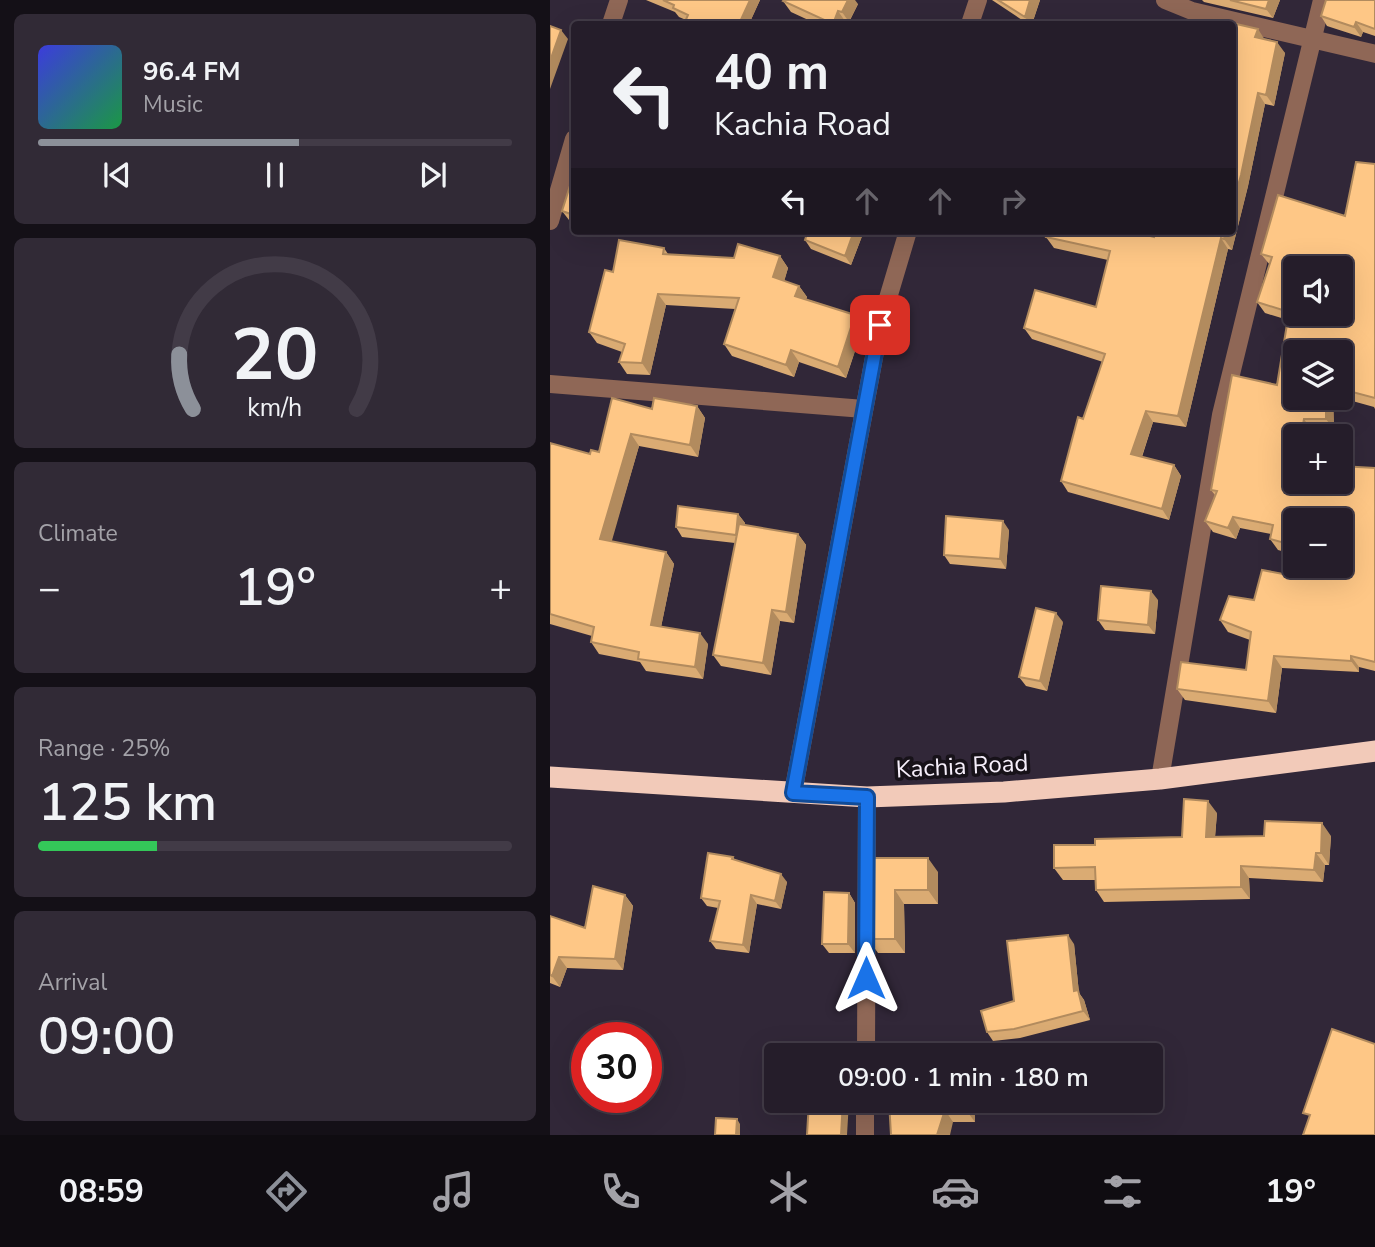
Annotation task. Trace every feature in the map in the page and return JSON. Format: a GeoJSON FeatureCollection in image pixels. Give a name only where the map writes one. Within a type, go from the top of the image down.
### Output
{"type":"FeatureCollection","features":[{"type":"Feature","properties":{"kind":"highway","name":"Kachia Road"},"geometry":{"type":"LineString","coordinates":[[550,777],[867,797],[1004,792],[1160,779],[1375,751]]}},
{"type":"Feature","properties":{"kind":"street"},"geometry":{"type":"LineString","coordinates":[[612,21],[619,0]]}},
{"type":"Feature","properties":{"kind":"street"},"geometry":{"type":"LineString","coordinates":[[971,21],[978,0]]}},
{"type":"Feature","properties":{"kind":"street"},"geometry":{"type":"LineString","coordinates":[[1165,0],[1192,11],[1231,21]]}},
{"type":"Feature","properties":{"kind":"street"},"geometry":{"type":"LineString","coordinates":[[1160,779],[1221,415],[1322,0]]}},
{"type":"Feature","properties":{"kind":"street"},"geometry":{"type":"LineString","coordinates":[[1236,22],[1375,54]]}},
{"type":"Feature","properties":{"kind":"street"},"geometry":{"type":"LineString","coordinates":[[550,221],[571,149]]}},
{"type":"Feature","properties":{"kind":"street"},"geometry":{"type":"LineString","coordinates":[[793,793],[880,325],[907,235]]}},
{"type":"Feature","properties":{"kind":"street"},"geometry":{"type":"LineString","coordinates":[[550,384],[864,409]]}},
{"type":"Feature","properties":{"kind":"street"},"geometry":{"type":"LineString","coordinates":[[866,1043],[867,797]]}},
{"type":"Feature","properties":{"kind":"street"},"geometry":{"type":"LineString","coordinates":[[865,1113],[865,1135]]}},
{"type":"Feature","properties":{"kind":"building"},"geometry":{"type":"Polygon","coordinates":[[[663,0],[750,0],[740,21],[685,21],[688,15],[673,8],[674,5],[663,0]]]}},
{"type":"Feature","properties":{"kind":"building"},"geometry":{"type":"Polygon","coordinates":[[[848,0],[842,12],[838,11],[834,21],[826,21],[783,1],[848,0]]]}},
{"type":"Feature","properties":{"kind":"building"},"geometry":{"type":"Polygon","coordinates":[[[998,0],[1030,0],[1025,17],[998,0]]]}},
{"type":"Feature","properties":{"kind":"building"},"geometry":{"type":"Polygon","coordinates":[[[1230,0],[1269,0],[1266,9],[1230,0]]]}},
{"type":"Feature","properties":{"kind":"building"},"geometry":{"type":"Polygon","coordinates":[[[1326,0],[1375,0],[1375,29],[1356,22],[1354,27],[1321,16],[1326,0]]]}},
{"type":"Feature","properties":{"kind":"building"},"geometry":{"type":"Polygon","coordinates":[[[1236,24],[1258,29],[1255,37],[1277,42],[1266,95],[1258,93],[1236,193],[1236,24]]]}},
{"type":"Feature","properties":{"kind":"building"},"geometry":{"type":"Polygon","coordinates":[[[550,26],[561,30],[550,61],[550,26]]]}},
{"type":"Feature","properties":{"kind":"building"},"geometry":{"type":"Polygon","coordinates":[[[1356,162],[1375,164],[1375,398],[1353,392],[1353,340],[1284,340],[1287,326],[1353,326],[1353,256],[1283,256],[1283,310],[1257,302],[1272,257],[1261,254],[1278,195],[1345,216],[1356,162]]]}},
{"type":"Feature","properties":{"kind":"building"},"geometry":{"type":"Polygon","coordinates":[[[571,182],[571,214],[562,211],[571,182]]]}},
{"type":"Feature","properties":{"kind":"building"},"geometry":{"type":"Polygon","coordinates":[[[807,235],[853,235],[845,256],[805,240],[807,235]]]}},
{"type":"Feature","properties":{"kind":"building"},"geometry":{"type":"Polygon","coordinates":[[[1225,235],[1224,239],[1221,238],[1178,416],[1146,411],[1131,454],[1174,465],[1162,509],[1061,481],[1078,417],[1083,419],[1105,354],[1024,328],[1035,290],[1096,307],[1110,251],[1046,237],[1225,235]]]}},
{"type":"Feature","properties":{"kind":"building"},"geometry":{"type":"Polygon","coordinates":[[[619,240],[664,248],[663,254],[734,258],[738,244],[780,256],[773,277],[799,286],[795,296],[855,315],[838,367],[791,350],[786,365],[724,344],[739,298],[658,294],[642,363],[619,362],[625,344],[589,332],[605,270],[613,272],[619,240]]]}},
{"type":"Feature","properties":{"kind":"building"},"geometry":{"type":"Polygon","coordinates":[[[1283,348],[1283,410],[1326,410],[1326,419],[1304,419],[1303,424],[1283,424],[1283,494],[1353,494],[1353,467],[1375,468],[1375,662],[1351,656],[1351,661],[1274,656],[1268,701],[1177,689],[1181,662],[1246,670],[1251,632],[1220,620],[1229,596],[1254,600],[1262,570],[1283,574],[1283,578],[1353,578],[1353,508],[1283,508],[1283,542],[1270,539],[1273,525],[1233,517],[1228,528],[1205,521],[1217,491],[1211,490],[1232,375],[1277,385],[1283,348]]]}},
{"type":"Feature","properties":{"kind":"building"},"geometry":{"type":"Polygon","coordinates":[[[612,398],[652,409],[654,398],[697,406],[690,445],[631,434],[600,539],[666,552],[651,625],[700,633],[695,667],[638,659],[639,652],[591,642],[594,627],[550,614],[550,443],[590,454],[591,450],[599,452],[612,398]]]}},
{"type":"Feature","properties":{"kind":"building"},"geometry":{"type":"Polygon","coordinates":[[[678,506],[738,514],[736,535],[676,527],[678,506]]]}},
{"type":"Feature","properties":{"kind":"building"},"geometry":{"type":"Polygon","coordinates":[[[946,516],[1003,521],[1000,559],[944,555],[946,516]]]}},
{"type":"Feature","properties":{"kind":"building"},"geometry":{"type":"Polygon","coordinates":[[[739,524],[798,534],[786,612],[772,610],[763,663],[713,655],[739,524]]]}},
{"type":"Feature","properties":{"kind":"building"},"geometry":{"type":"Polygon","coordinates":[[[1101,586],[1151,591],[1148,625],[1098,620],[1101,586]]]}},
{"type":"Feature","properties":{"kind":"building"},"geometry":{"type":"Polygon","coordinates":[[[1036,608],[1056,613],[1040,681],[1019,677],[1036,608]]]}},
{"type":"Feature","properties":{"kind":"building"},"geometry":{"type":"Polygon","coordinates":[[[1184,799],[1208,801],[1206,837],[1264,836],[1265,821],[1322,823],[1321,853],[1316,853],[1314,870],[1241,866],[1241,887],[1096,890],[1095,867],[1054,868],[1054,845],[1095,845],[1095,839],[1182,837],[1184,799]]]}},
{"type":"Feature","properties":{"kind":"building"},"geometry":{"type":"Polygon","coordinates":[[[708,853],[733,857],[732,859],[781,874],[775,901],[751,895],[743,945],[710,941],[720,901],[701,898],[708,853]]]}},
{"type":"Feature","properties":{"kind":"building"},"geometry":{"type":"Polygon","coordinates":[[[869,858],[928,858],[928,890],[895,890],[895,939],[868,939],[869,858]]]}},
{"type":"Feature","properties":{"kind":"building"},"geometry":{"type":"Polygon","coordinates":[[[593,886],[625,895],[615,959],[559,957],[552,976],[550,916],[585,928],[593,886]]]}},
{"type":"Feature","properties":{"kind":"building"},"geometry":{"type":"Polygon","coordinates":[[[824,892],[849,893],[848,944],[822,944],[824,892]]]}},
{"type":"Feature","properties":{"kind":"building"},"geometry":{"type":"Polygon","coordinates":[[[1068,935],[1074,991],[1078,990],[1083,1011],[1014,1029],[987,1032],[981,1011],[1014,1001],[1007,941],[1068,935]]]}},
{"type":"Feature","properties":{"kind":"building"},"geometry":{"type":"Polygon","coordinates":[[[1332,1029],[1375,1044],[1375,1135],[1303,1135],[1310,1115],[1303,1113],[1332,1029]]]}},
{"type":"Feature","properties":{"kind":"building"},"geometry":{"type":"Polygon","coordinates":[[[808,1113],[842,1113],[841,1135],[807,1135],[808,1113]]]}},
{"type":"Feature","properties":{"kind":"building"},"geometry":{"type":"Polygon","coordinates":[[[890,1113],[944,1113],[937,1135],[891,1135],[890,1113]]]}},
{"type":"Feature","properties":{"kind":"building"},"geometry":{"type":"Polygon","coordinates":[[[716,1118],[737,1119],[736,1135],[715,1135],[716,1118]]]}},
{"type":"Feature","properties":{"kind":"route"},"geometry":{"type":"LineString","coordinates":[[866,978],[867,797],[793,793],[880,325]]}}]}
